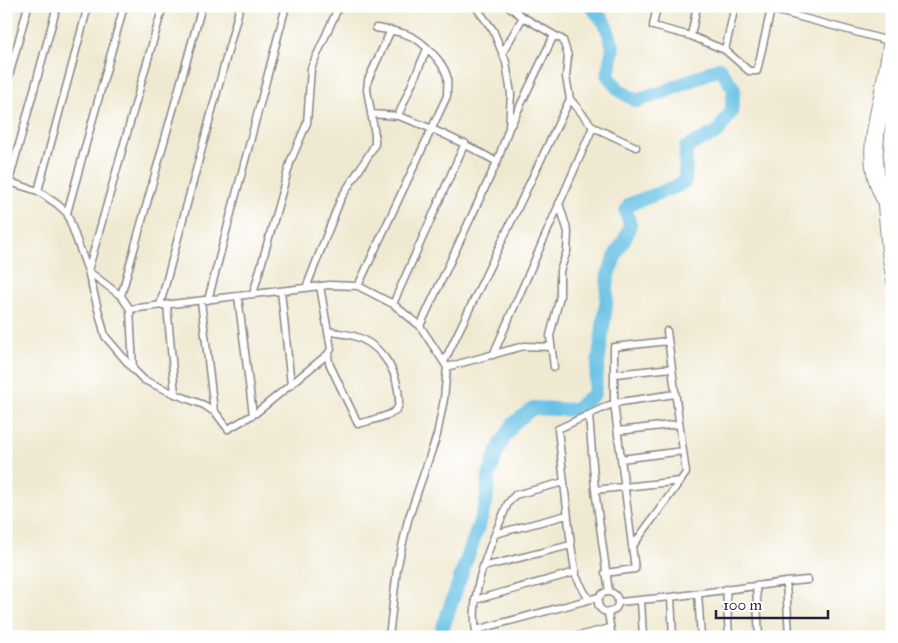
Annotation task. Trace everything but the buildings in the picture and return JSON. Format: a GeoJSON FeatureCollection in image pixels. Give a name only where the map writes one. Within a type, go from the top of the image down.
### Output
{"type":"FeatureCollection","features":[{"type":"Feature","properties":{"kind":"street"},"geometry":{"type":"LineString","coordinates":[[6,87],[28,6]]}},
{"type":"Feature","properties":{"kind":"street"},"geometry":{"type":"LineString","coordinates":[[58,6],[8,181],[38,191],[58,204],[67,213],[88,271],[105,336],[133,369],[144,380],[214,411],[228,429],[253,415],[328,354],[331,348],[320,286]]}},
{"type":"Feature","properties":{"kind":"street"},"geometry":{"type":"LineString","coordinates":[[38,191],[88,6]]}},
{"type":"Feature","properties":{"kind":"street"},"geometry":{"type":"LineString","coordinates":[[67,213],[124,6]]}},
{"type":"Feature","properties":{"kind":"street"},"geometry":{"type":"LineString","coordinates":[[88,271],[163,6]]}},
{"type":"Feature","properties":{"kind":"street"},"geometry":{"type":"LineString","coordinates":[[121,296],[202,6]]}},
{"type":"Feature","properties":{"kind":"street"},"geometry":{"type":"LineString","coordinates":[[175,394],[163,305],[240,6]]}},
{"type":"Feature","properties":{"kind":"street"},"geometry":{"type":"LineString","coordinates":[[214,411],[204,300],[286,6]]}},
{"type":"Feature","properties":{"kind":"street"},"geometry":{"type":"LineString","coordinates":[[253,294],[291,160],[307,123],[311,68],[339,6]]}},
{"type":"Feature","properties":{"kind":"street"},"geometry":{"type":"LineString","coordinates":[[475,6],[493,30],[504,52],[509,78],[509,128]]}},
{"type":"Feature","properties":{"kind":"street"},"geometry":{"type":"LineString","coordinates":[[508,6],[562,40],[568,56],[566,77],[570,99],[594,127],[636,147]]}},
{"type":"Feature","properties":{"kind":"street"},"geometry":{"type":"LineString","coordinates":[[657,6],[653,26],[691,36],[725,50],[748,70],[757,71],[771,9]]}},
{"type":"Feature","properties":{"kind":"street"},"geometry":{"type":"LineString","coordinates":[[691,36],[697,6]]}},
{"type":"Feature","properties":{"kind":"street"},"geometry":{"type":"LineString","coordinates":[[725,50],[735,6]]}},
{"type":"Feature","properties":{"kind":"street"},"geometry":{"type":"LineString","coordinates":[[759,6],[889,41]]}},
{"type":"Feature","properties":{"kind":"street"},"geometry":{"type":"LineString","coordinates":[[883,205],[873,185],[869,153],[889,41],[892,12]]}},
{"type":"Feature","properties":{"kind":"street"},"geometry":{"type":"LineString","coordinates":[[504,52],[523,17]]}},
{"type":"Feature","properties":{"kind":"street"},"geometry":{"type":"LineString","coordinates":[[358,286],[447,96],[447,77],[440,63],[427,48],[412,36],[376,28]]}},
{"type":"Feature","properties":{"kind":"street"},"geometry":{"type":"LineString","coordinates":[[306,288],[341,198],[370,154],[374,144],[375,135],[367,90],[368,80],[391,30]]}},
{"type":"Feature","properties":{"kind":"street"},"geometry":{"type":"LineString","coordinates":[[420,326],[497,162],[509,128],[554,35]]}},
{"type":"Feature","properties":{"kind":"street"},"geometry":{"type":"LineString","coordinates":[[398,116],[427,48]]}},
{"type":"Feature","properties":{"kind":"street"},"geometry":{"type":"LineString","coordinates":[[892,74],[879,143],[879,166],[887,256],[892,283]]}},
{"type":"Feature","properties":{"kind":"street"},"geometry":{"type":"LineString","coordinates":[[389,637],[397,569],[408,520],[437,436],[444,399],[445,364],[570,99]]}},
{"type":"Feature","properties":{"kind":"street"},"geometry":{"type":"LineString","coordinates":[[371,114],[398,116],[432,127],[465,143],[497,162]]}},
{"type":"Feature","properties":{"kind":"street"},"geometry":{"type":"LineString","coordinates":[[493,355],[594,127]]}},
{"type":"Feature","properties":{"kind":"street"},"geometry":{"type":"LineString","coordinates":[[393,304],[465,143]]}},
{"type":"Feature","properties":{"kind":"street"},"geometry":{"type":"LineString","coordinates":[[554,367],[550,336],[560,296],[560,271],[567,251],[568,232],[559,203]]}},
{"type":"Feature","properties":{"kind":"street"},"geometry":{"type":"LineString","coordinates":[[88,271],[121,296],[130,309],[133,369]]}},
{"type":"Feature","properties":{"kind":"street"},"geometry":{"type":"LineString","coordinates":[[130,309],[320,286],[358,286],[393,304],[420,326],[445,364]]}},
{"type":"Feature","properties":{"kind":"street"},"geometry":{"type":"LineString","coordinates":[[280,291],[291,385]]}},
{"type":"Feature","properties":{"kind":"street"},"geometry":{"type":"LineString","coordinates":[[238,296],[253,415]]}},
{"type":"Feature","properties":{"kind":"street"},"geometry":{"type":"LineString","coordinates":[[328,331],[356,336],[372,344],[384,356],[396,377],[400,399],[398,407],[394,412],[358,424],[329,364],[328,354]]}},
{"type":"Feature","properties":{"kind":"street"},"geometry":{"type":"LineString","coordinates":[[632,547],[686,473],[666,331]]}},
{"type":"Feature","properties":{"kind":"street"},"geometry":{"type":"LineString","coordinates":[[605,573],[635,570],[614,403],[614,347],[668,341]]}},
{"type":"Feature","properties":{"kind":"street"},"geometry":{"type":"LineString","coordinates":[[445,364],[493,355],[524,346],[550,346]]}},
{"type":"Feature","properties":{"kind":"street"},"geometry":{"type":"LineString","coordinates":[[615,374],[672,368]]}},
{"type":"Feature","properties":{"kind":"street"},"geometry":{"type":"LineString","coordinates":[[590,599],[584,594],[576,572],[567,515],[558,429],[614,403],[675,394]]}},
{"type":"Feature","properties":{"kind":"street"},"geometry":{"type":"LineString","coordinates":[[589,415],[595,490],[609,592]]}},
{"type":"Feature","properties":{"kind":"street"},"geometry":{"type":"LineString","coordinates":[[618,431],[680,424]]}},
{"type":"Feature","properties":{"kind":"street"},"geometry":{"type":"LineString","coordinates":[[621,460],[683,451]]}},
{"type":"Feature","properties":{"kind":"street"},"geometry":{"type":"LineString","coordinates":[[595,490],[681,481]]}},
{"type":"Feature","properties":{"kind":"street"},"geometry":{"type":"LineString","coordinates":[[564,482],[515,495],[508,503],[483,567],[475,600],[474,625],[477,633],[599,597],[603,593],[609,592],[617,596],[619,602]]}},
{"type":"Feature","properties":{"kind":"street"},"geometry":{"type":"LineString","coordinates":[[495,534],[567,515]]}},
{"type":"Feature","properties":{"kind":"street"},"geometry":{"type":"LineString","coordinates":[[483,567],[571,545]]}},
{"type":"Feature","properties":{"kind":"street"},"geometry":{"type":"LineString","coordinates":[[475,600],[576,572]]}},
{"type":"Feature","properties":{"kind":"street"},"geometry":{"type":"LineString","coordinates":[[619,602],[808,580]]}},
{"type":"Feature","properties":{"kind":"street"},"geometry":{"type":"LineString","coordinates":[[786,582],[789,637]]}},
{"type":"Feature","properties":{"kind":"street"},"geometry":{"type":"LineString","coordinates":[[756,585],[759,637]]}},
{"type":"Feature","properties":{"kind":"street"},"geometry":{"type":"LineString","coordinates":[[726,590],[729,637]]}},
{"type":"Feature","properties":{"kind":"street"},"geometry":{"type":"LineString","coordinates":[[698,593],[700,637]]}},
{"type":"Feature","properties":{"kind":"street"},"geometry":{"type":"LineString","coordinates":[[599,597],[599,607],[608,613]]}},
{"type":"Feature","properties":{"kind":"street"},"geometry":{"type":"LineString","coordinates":[[671,597],[673,637]]}},
{"type":"Feature","properties":{"kind":"street"},"geometry":{"type":"LineString","coordinates":[[641,600],[643,637]]}},
{"type":"Feature","properties":{"kind":"street"},"geometry":{"type":"LineString","coordinates":[[608,613],[614,610],[619,602]]}},
{"type":"Feature","properties":{"kind":"street"},"geometry":{"type":"LineString","coordinates":[[608,613],[612,637]]}},
{"type":"Feature","properties":{"kind":"street"},"geometry":{"type":"LineString","coordinates":[[574,637],[610,628]]}},
{"type":"Feature","properties":{"kind":"waterway"},"geometry":{"type":"LineString","coordinates":[[443,637],[442,630],[486,504],[489,475],[499,447],[513,424],[533,408],[574,410],[594,394],[606,305],[608,275],[617,252],[627,235],[630,224],[626,211],[630,204],[675,187],[685,181],[686,148],[717,133],[731,112],[734,89],[719,68],[664,92],[636,101],[619,90],[608,76],[613,46],[605,23],[591,6]]}}]}
